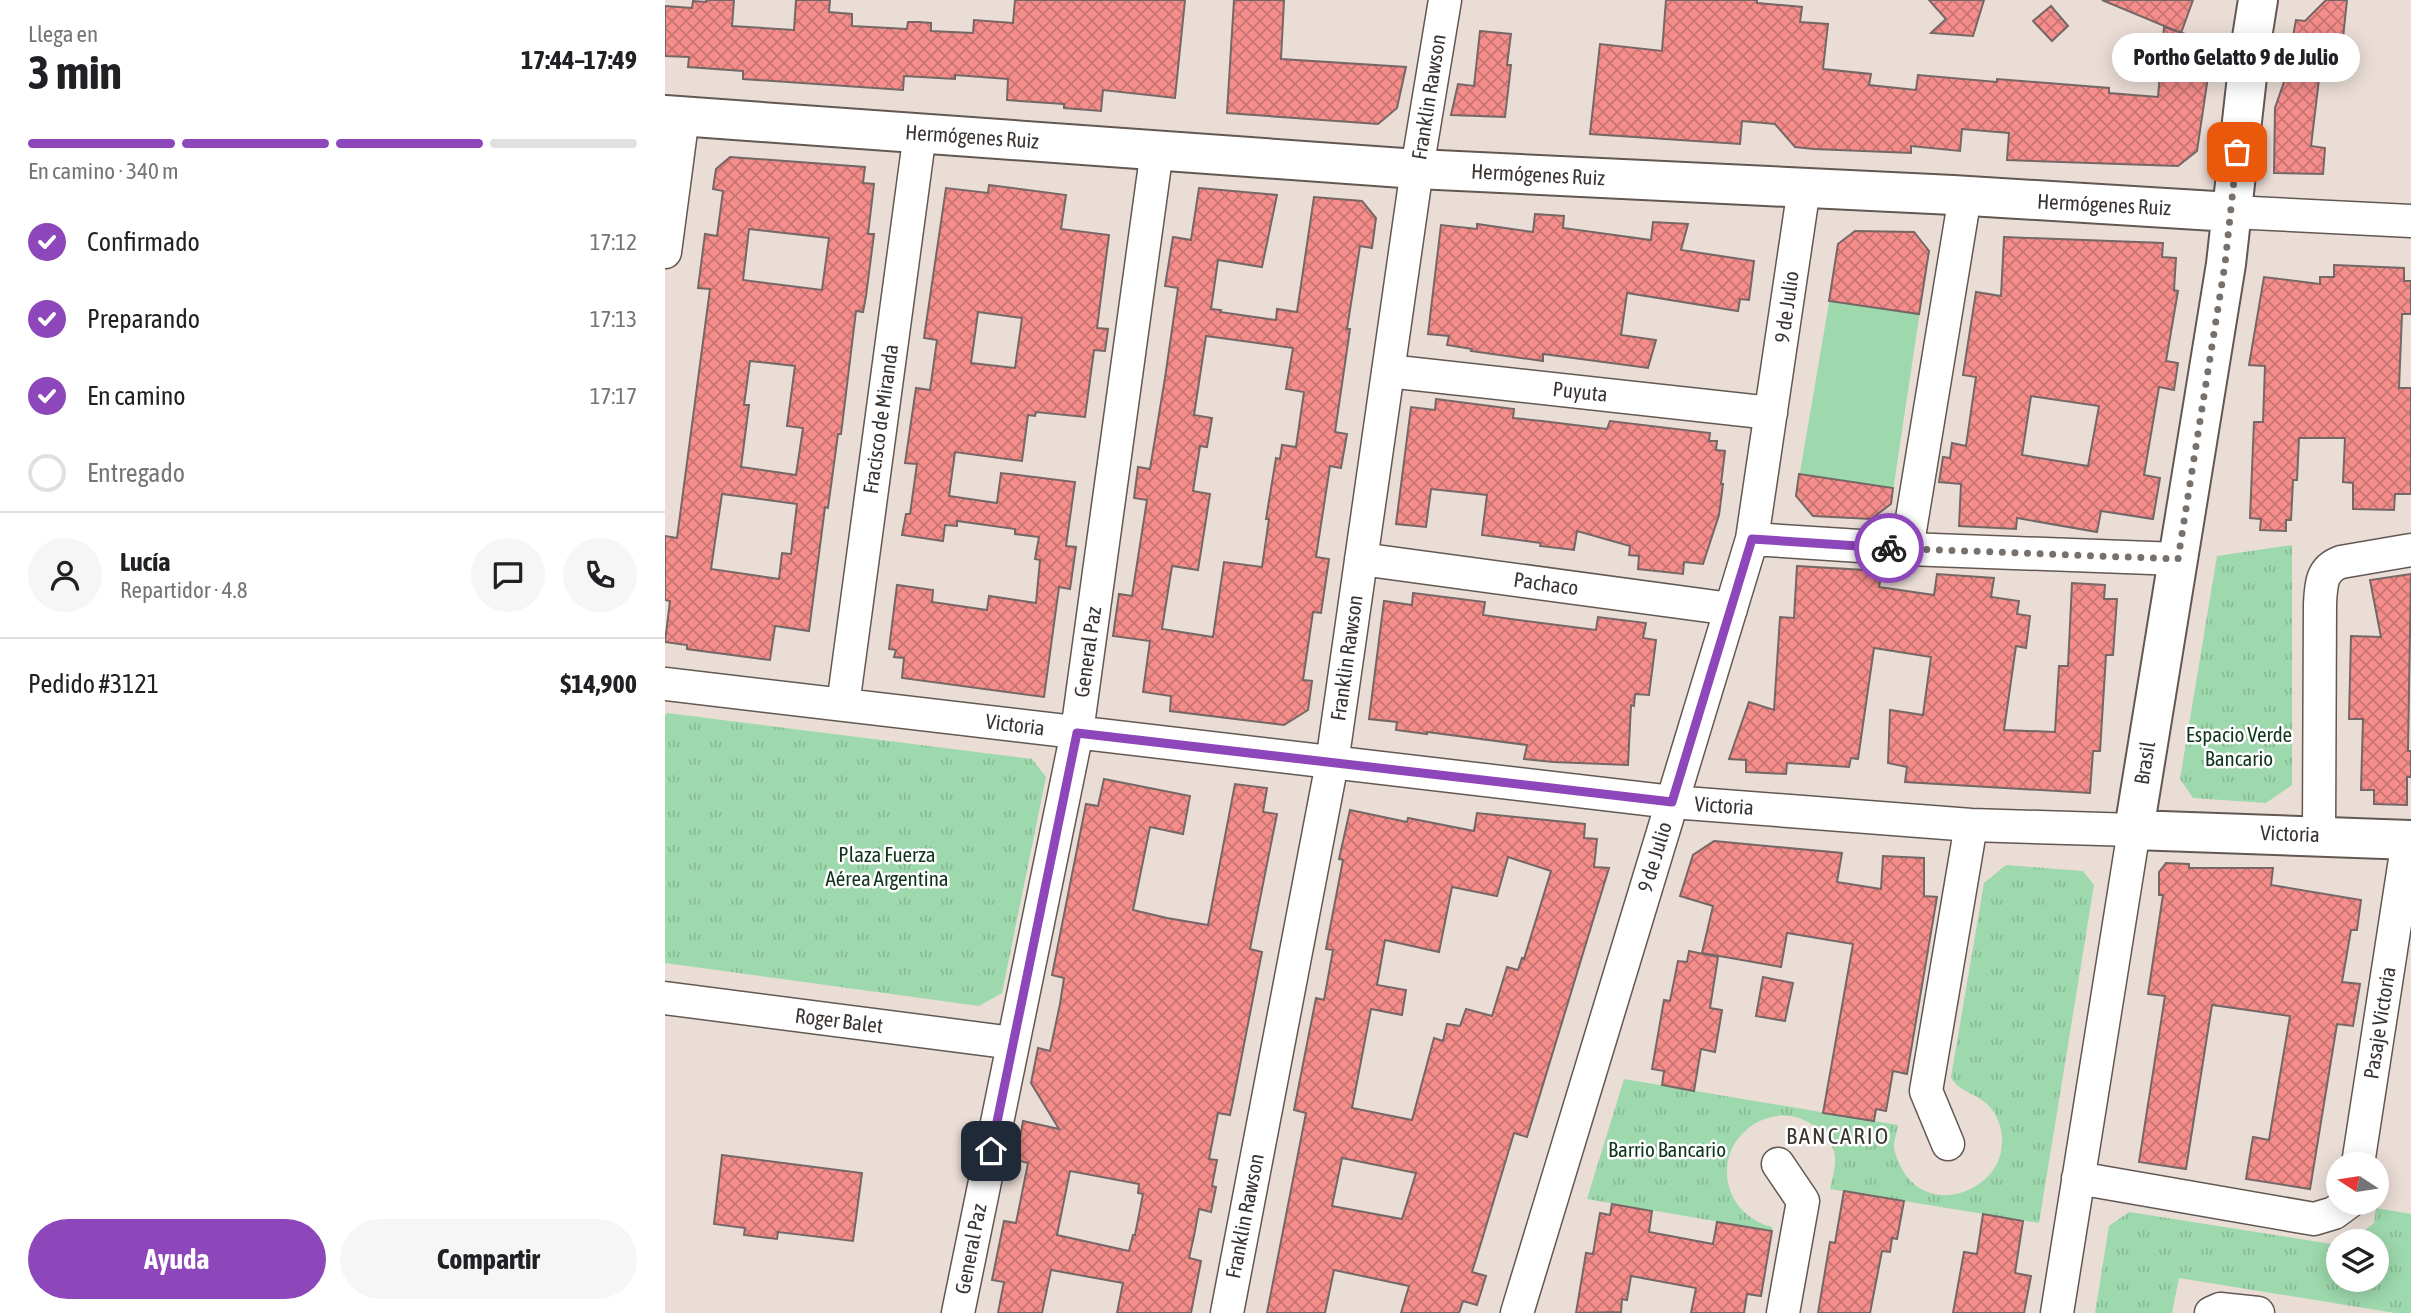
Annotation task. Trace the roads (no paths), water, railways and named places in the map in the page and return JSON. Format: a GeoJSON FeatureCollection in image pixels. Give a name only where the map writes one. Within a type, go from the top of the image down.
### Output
{"type":"FeatureCollection","features":[{"type":"Feature","properties":{"kind":"street","name":"Franklin Rawson"},"geometry":{"type":"LineString","coordinates":[[1227,1313],[1332,763],[1417,169],[1445,0]]}},
{"type":"Feature","properties":{"kind":"street"},"geometry":{"type":"LineString","coordinates":[[2231,212],[2250,50],[2259,0]]}},
{"type":"Feature","properties":{"kind":"street","name":"Hermógenes Ruiz"},"geometry":{"type":"LineString","coordinates":[[674,115],[1417,169],[2411,221]]}},
{"type":"Feature","properties":{"kind":"street"},"geometry":{"type":"LineString","coordinates":[[665,253],[674,115]]}},
{"type":"Feature","properties":{"kind":"street","name":"Fracisco de Miranda"},"geometry":{"type":"LineString","coordinates":[[843,705],[920,133]]}},
{"type":"Feature","properties":{"kind":"street","name":"General Paz"},"geometry":{"type":"LineString","coordinates":[[958,1313],[1077,733],[1157,150]]}},
{"type":"Feature","properties":{"kind":"street","name":"9 de Julio"},"geometry":{"type":"LineString","coordinates":[[1517,1313],[1752,539],[1804,188]]}},
{"type":"Feature","properties":{"kind":"street"},"geometry":{"type":"LineString","coordinates":[[1907,549],[1965,196]]}},
{"type":"Feature","properties":{"kind":"street","name":"Brasil"},"geometry":{"type":"LineString","coordinates":[[2057,1313],[2225,264],[2231,212]]}},
{"type":"Feature","properties":{"kind":"street","name":"Puyuta"},"geometry":{"type":"LineString","coordinates":[[1388,371],[1771,413]]}},
{"type":"Feature","properties":{"kind":"street"},"geometry":{"type":"LineString","coordinates":[[1752,539],[1907,549],[2178,559]]}},
{"type":"Feature","properties":{"kind":"street"},"geometry":{"type":"LineString","coordinates":[[2319,835],[2320,604],[2325,573],[2332,565],[2411,551]]}},
{"type":"Feature","properties":{"kind":"street","name":"Pachaco"},"geometry":{"type":"LineString","coordinates":[[1361,559],[1731,609]]}},
{"type":"Feature","properties":{"kind":"street","name":"Victoria"},"geometry":{"type":"LineString","coordinates":[[665,684],[1672,802],[1971,825],[2410,840]]}},
{"type":"Feature","properties":{"kind":"street"},"geometry":{"type":"LineString","coordinates":[[1948,1144],[1926,1091],[1971,825]]}},
{"type":"Feature","properties":{"kind":"street","name":"Pasaje Victoria"},"geometry":{"type":"LineString","coordinates":[[2360,1152],[2410,840]]}},
{"type":"Feature","properties":{"kind":"street","name":"Roger Balet"},"geometry":{"type":"LineString","coordinates":[[665,998],[1013,1043]]}},
{"type":"Feature","properties":{"kind":"street"},"geometry":{"type":"LineString","coordinates":[[1778,1164],[1803,1201],[1783,1313]]}},
{"type":"Feature","properties":{"kind":"street"},"geometry":{"type":"LineString","coordinates":[[2078,1178],[2314,1219],[2327,1215]]}},
{"type":"Feature","properties":{"kind":"street"},"geometry":{"type":"LineString","coordinates":[[2211,1313],[2220,1309],[2258,1313]]}},
{"type":"Feature","properties":{"kind":"place","name":"Portho Gelatto 9 de Julio"},"geometry":{"type":"Point","coordinates":[2237,152]}},
{"type":"Feature","properties":{"kind":"district","name":"BANCARIO"},"geometry":{"type":"Point","coordinates":[1838,1136]}},
{"type":"Feature","properties":{"kind":"park label","name":"Espacio Verde Bancario"},"geometry":{"type":"Point","coordinates":[2239,747]}},
{"type":"Feature","properties":{"kind":"park label","name":"Plaza Fuerza Aérea Argentina"},"geometry":{"type":"Point","coordinates":[887,867]}},
{"type":"Feature","properties":{"kind":"park label","name":"Barrio Bancario"},"geometry":{"type":"Point","coordinates":[1667,1150]}}]}
